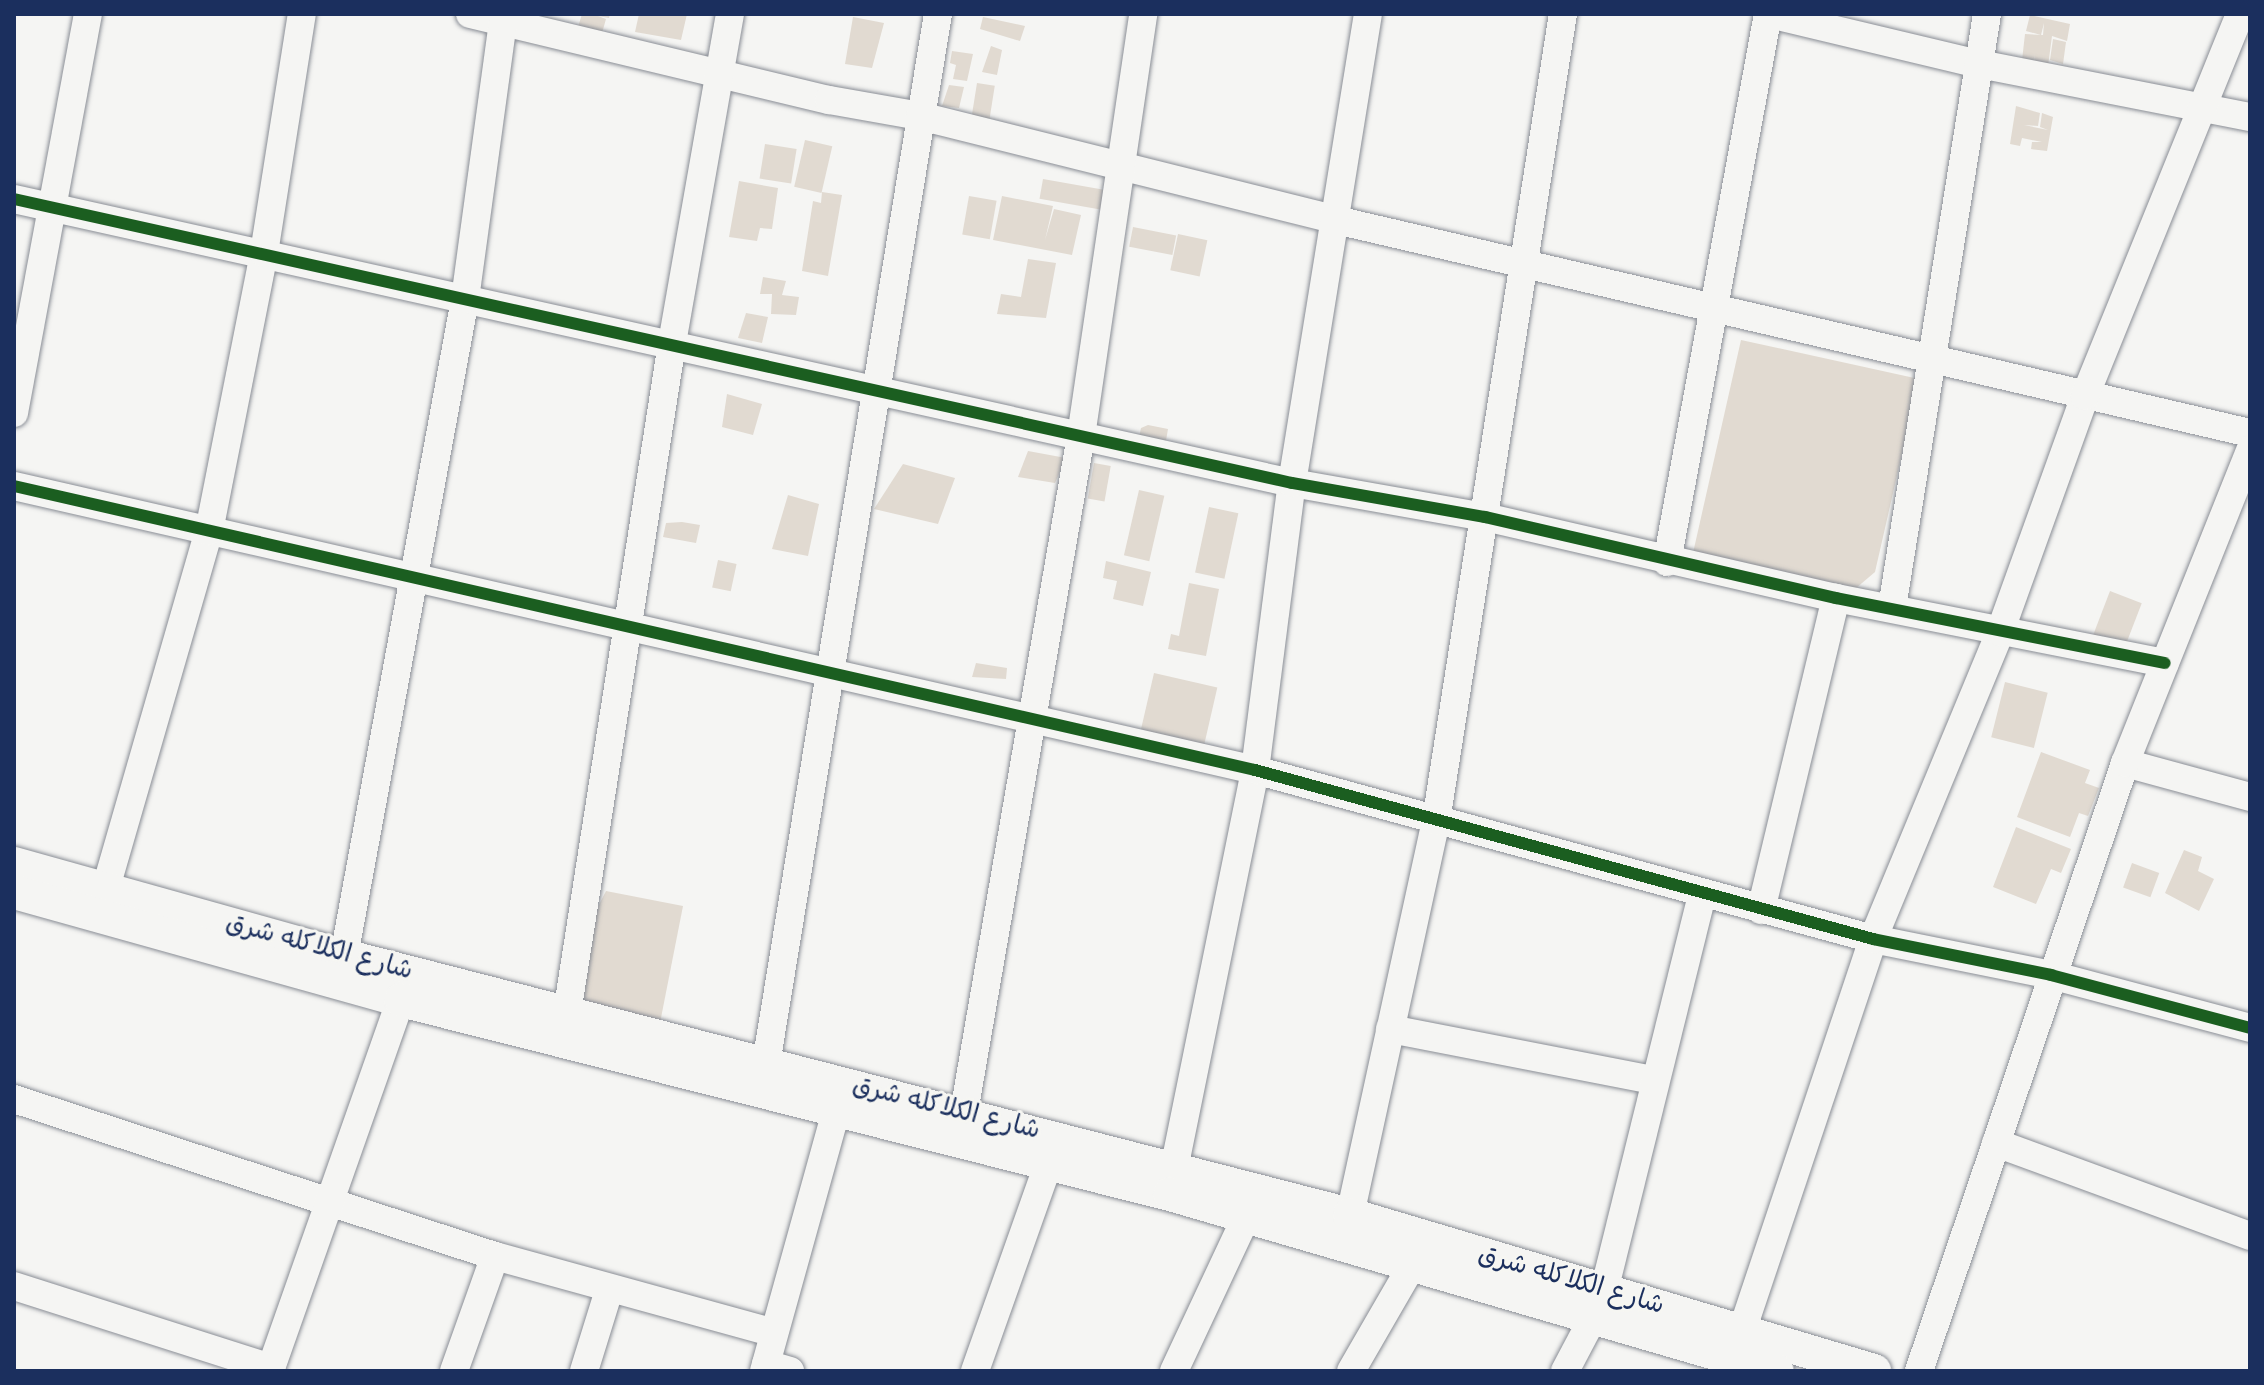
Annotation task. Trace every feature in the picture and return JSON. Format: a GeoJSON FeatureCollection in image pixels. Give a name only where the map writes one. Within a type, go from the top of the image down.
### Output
{"type":"FeatureCollection","features":[{"type":"Feature","properties":{"kind":"street"},"geometry":{"type":"LineString","coordinates":[[14,413],[88,14]]}},
{"type":"Feature","properties":{"kind":"street"},"geometry":{"type":"LineString","coordinates":[[105,891],[209,531],[264,253],[302,14]]}},
{"type":"Feature","properties":{"kind":"street"},"geometry":{"type":"LineString","coordinates":[[470,14],[504,17],[829,100],[920,116],[1336,220],[1527,261],[2250,433]]}},
{"type":"Feature","properties":{"kind":"street"},"geometry":{"type":"LineString","coordinates":[[567,1013],[672,343],[723,72],[730,14]]}},
{"type":"Feature","properties":{"kind":"street"},"geometry":{"type":"LineString","coordinates":[[766,1064],[938,14]]}},
{"type":"Feature","properties":{"kind":"street"},"geometry":{"type":"LineString","coordinates":[[964,1112],[1081,436],[1143,14]]}},
{"type":"Feature","properties":{"kind":"street"},"geometry":{"type":"LineString","coordinates":[[1174,1169],[1255,770],[1292,483],[1368,14]]}},
{"type":"Feature","properties":{"kind":"street"},"geometry":{"type":"LineString","coordinates":[[1350,1215],[1436,821],[1527,261],[1563,14]]}},
{"type":"Feature","properties":{"kind":"street"},"geometry":{"type":"LineString","coordinates":[[1667,562],[1768,14],[1979,64],[2250,117]]}},
{"type":"Feature","properties":{"kind":"street"},"geometry":{"type":"LineString","coordinates":[[1892,608],[1987,14]]}},
{"type":"Feature","properties":{"kind":"street"},"geometry":{"type":"LineString","coordinates":[[1742,1331],[1873,939],[2000,632],[2085,396],[2240,14]]}},
{"type":"Feature","properties":{"kind":"street"},"geometry":{"type":"LineString","coordinates":[[344,956],[465,299],[504,17]]}},
{"type":"Feature","properties":{"kind":"street"},"geometry":{"type":"LineString","coordinates":[[14,199],[1292,483],[1485,517],[1667,562],[2000,632],[2165,663]]}},
{"type":"Feature","properties":{"kind":"street"},"geometry":{"type":"LineString","coordinates":[[1919,1371],[2125,763],[2250,450]]}},
{"type":"Feature","properties":{"kind":"street"},"geometry":{"type":"LineString","coordinates":[[14,486],[1255,770],[1702,895],[1873,939],[2051,975],[2250,1028]]}},
{"type":"Feature","properties":{"kind":"street"},"geometry":{"type":"LineString","coordinates":[[1761,910],[1836,598]]}},
{"type":"Feature","properties":{"kind":"street"},"geometry":{"type":"LineString","coordinates":[[2125,763],[2250,797]]}},
{"type":"Feature","properties":{"kind":"street","name":"شارع الكلاكله شرق"},"geometry":{"type":"LineString","coordinates":[[14,864],[344,956],[964,1112],[1350,1215],[1599,1303],[1767,1370]]}},
{"type":"Feature","properties":{"kind":"street","name":"شارع الكلاكله شرق"},"geometry":{"type":"LineString","coordinates":[[14,892],[401,1000],[1049,1162],[1414,1262],[1742,1331],[1874,1371]]}},
{"type":"Feature","properties":{"kind":"street"},"geometry":{"type":"LineString","coordinates":[[1565,1371],[1599,1303],[1702,895]]}},
{"type":"Feature","properties":{"kind":"street"},"geometry":{"type":"LineString","coordinates":[[14,1286],[270,1370],[401,1000]]}},
{"type":"Feature","properties":{"kind":"street"},"geometry":{"type":"LineString","coordinates":[[1390,1029],[1653,1080]]}},
{"type":"Feature","properties":{"kind":"street"},"geometry":{"type":"LineString","coordinates":[[14,1099],[495,1256],[609,1290],[774,1333]]}},
{"type":"Feature","properties":{"kind":"street"},"geometry":{"type":"LineString","coordinates":[[773,1369],[774,1333],[837,1108]]}},
{"type":"Feature","properties":{"kind":"street"},"geometry":{"type":"LineString","coordinates":[[1996,1143],[2250,1236]]}},
{"type":"Feature","properties":{"kind":"street"},"geometry":{"type":"LineString","coordinates":[[975,1371],[1049,1162]]}},
{"type":"Feature","properties":{"kind":"street"},"geometry":{"type":"LineString","coordinates":[[1174,1371],[1247,1215]]}},
{"type":"Feature","properties":{"kind":"street"},"geometry":{"type":"LineString","coordinates":[[454,1371],[495,1256]]}},
{"type":"Feature","properties":{"kind":"street"},"geometry":{"type":"LineString","coordinates":[[1351,1371],[1414,1262]]}},
{"type":"Feature","properties":{"kind":"street"},"geometry":{"type":"LineString","coordinates":[[584,1371],[609,1290]]}},
{"type":"Feature","properties":{"kind":"building"},"geometry":{"type":"Polygon","coordinates":[[[582,14],[610,14],[609,18],[598,16],[606,19],[602,33],[578,27],[582,14]]]}},
{"type":"Feature","properties":{"kind":"building"},"geometry":{"type":"Polygon","coordinates":[[[639,14],[687,14],[681,40],[635,32],[639,14]]]}},
{"type":"Feature","properties":{"kind":"building"},"geometry":{"type":"Polygon","coordinates":[[[2030,15],[2070,24],[2067,41],[2052,36],[2047,74],[2033,71],[2035,54],[2032,71],[2021,69],[2025,34],[2040,35],[2026,31],[2030,15]]]}},
{"type":"Feature","properties":{"kind":"building"},"geometry":{"type":"Polygon","coordinates":[[[853,17],[884,23],[872,68],[845,64],[853,17]]]}},
{"type":"Feature","properties":{"kind":"building"},"geometry":{"type":"Polygon","coordinates":[[[983,17],[1025,26],[1020,41],[980,29],[983,17]]]}},
{"type":"Feature","properties":{"kind":"building"},"geometry":{"type":"Polygon","coordinates":[[[2053,39],[2066,42],[2063,64],[2050,60],[2053,39]]]}},
{"type":"Feature","properties":{"kind":"building"},"geometry":{"type":"Polygon","coordinates":[[[991,46],[1002,50],[997,75],[982,72],[991,46]]]}},
{"type":"Feature","properties":{"kind":"building"},"geometry":{"type":"Polygon","coordinates":[[[952,51],[973,54],[967,81],[953,79],[956,65],[950,63],[952,51]]]}},
{"type":"Feature","properties":{"kind":"building"},"geometry":{"type":"Polygon","coordinates":[[[977,83],[995,86],[989,119],[972,117],[977,83]]]}},
{"type":"Feature","properties":{"kind":"building"},"geometry":{"type":"Polygon","coordinates":[[[949,85],[964,87],[959,108],[942,106],[949,85]]]}},
{"type":"Feature","properties":{"kind":"building"},"geometry":{"type":"Polygon","coordinates":[[[2016,106],[2040,113],[2038,126],[2024,125],[2048,130],[2040,127],[2042,113],[2053,117],[2047,151],[2031,149],[2032,142],[2042,142],[2022,138],[2020,146],[2010,144],[2016,106]]]}},
{"type":"Feature","properties":{"kind":"building"},"geometry":{"type":"Polygon","coordinates":[[[805,140],[832,146],[821,193],[794,187],[805,140]]]}},
{"type":"Feature","properties":{"kind":"building"},"geometry":{"type":"Polygon","coordinates":[[[765,144],[797,149],[791,184],[760,179],[765,144]]]}},
{"type":"Feature","properties":{"kind":"building"},"geometry":{"type":"Polygon","coordinates":[[[1043,179],[1108,190],[1105,210],[1040,199],[1043,179]]]}},
{"type":"Feature","properties":{"kind":"building"},"geometry":{"type":"Polygon","coordinates":[[[739,181],[778,188],[772,229],[760,228],[757,241],[729,237],[739,181]]]}},
{"type":"Feature","properties":{"kind":"building"},"geometry":{"type":"Polygon","coordinates":[[[822,192],[842,195],[828,276],[802,271],[813,201],[821,203],[822,192]]]}},
{"type":"Feature","properties":{"kind":"building"},"geometry":{"type":"Polygon","coordinates":[[[969,196],[997,201],[990,239],[962,234],[969,196]]]}},
{"type":"Feature","properties":{"kind":"building"},"geometry":{"type":"Polygon","coordinates":[[[1002,196],[1053,206],[1045,240],[1054,209],[1081,215],[1072,255],[993,240],[1002,196]]]}},
{"type":"Feature","properties":{"kind":"building"},"geometry":{"type":"Polygon","coordinates":[[[1133,227],[1176,235],[1172,255],[1129,247],[1133,227]]]}},
{"type":"Feature","properties":{"kind":"building"},"geometry":{"type":"Polygon","coordinates":[[[1178,234],[1207,240],[1200,276],[1170,270],[1178,234]]]}},
{"type":"Feature","properties":{"kind":"building"},"geometry":{"type":"Polygon","coordinates":[[[1028,259],[1056,263],[1046,318],[997,314],[1001,294],[1021,297],[1028,259]]]}},
{"type":"Feature","properties":{"kind":"building"},"geometry":{"type":"Polygon","coordinates":[[[763,277],[786,281],[782,295],[799,297],[796,315],[771,314],[772,294],[760,294],[763,277]]]}},
{"type":"Feature","properties":{"kind":"building"},"geometry":{"type":"Polygon","coordinates":[[[746,313],[768,317],[762,343],[738,338],[746,313]]]}},
{"type":"Feature","properties":{"kind":"building"},"geometry":{"type":"Polygon","coordinates":[[[1741,340],[1919,379],[1875,572],[1855,589],[1693,553],[1741,340]]]}},
{"type":"Feature","properties":{"kind":"building"},"geometry":{"type":"Polygon","coordinates":[[[727,394],[762,404],[753,435],[722,427],[727,394]]]}},
{"type":"Feature","properties":{"kind":"building"},"geometry":{"type":"Polygon","coordinates":[[[1148,425],[1168,429],[1164,452],[1137,447],[1141,428],[1148,425]]]}},
{"type":"Feature","properties":{"kind":"building"},"geometry":{"type":"Polygon","coordinates":[[[1028,451],[1066,458],[1055,483],[1018,477],[1028,451]]]}},
{"type":"Feature","properties":{"kind":"building"},"geometry":{"type":"Polygon","coordinates":[[[1094,463],[1111,466],[1104,501],[1088,498],[1094,463]]]}},
{"type":"Feature","properties":{"kind":"building"},"geometry":{"type":"Polygon","coordinates":[[[903,464],[955,478],[938,524],[874,509],[903,464]]]}},
{"type":"Feature","properties":{"kind":"building"},"geometry":{"type":"Polygon","coordinates":[[[1139,490],[1164,496],[1149,561],[1124,555],[1139,490]]]}},
{"type":"Feature","properties":{"kind":"building"},"geometry":{"type":"Polygon","coordinates":[[[788,495],[819,504],[808,556],[772,549],[788,495]]]}},
{"type":"Feature","properties":{"kind":"building"},"geometry":{"type":"Polygon","coordinates":[[[1209,507],[1238,513],[1224,579],[1195,573],[1209,507]]]}},
{"type":"Feature","properties":{"kind":"building"},"geometry":{"type":"Polygon","coordinates":[[[666,523],[700,525],[696,543],[663,537],[666,523]]]}},
{"type":"Feature","properties":{"kind":"building"},"geometry":{"type":"Polygon","coordinates":[[[718,560],[737,564],[731,591],[712,587],[718,560]]]}},
{"type":"Feature","properties":{"kind":"building"},"geometry":{"type":"Polygon","coordinates":[[[1106,561],[1151,572],[1143,606],[1113,599],[1117,581],[1103,578],[1106,561]]]}},
{"type":"Feature","properties":{"kind":"building"},"geometry":{"type":"Polygon","coordinates":[[[1189,583],[1219,589],[1206,656],[1168,649],[1171,634],[1179,636],[1189,583]]]}},
{"type":"Feature","properties":{"kind":"building"},"geometry":{"type":"Polygon","coordinates":[[[2110,591],[2142,603],[2124,650],[2092,638],[2110,591]]]}},
{"type":"Feature","properties":{"kind":"building"},"geometry":{"type":"Polygon","coordinates":[[[976,663],[1007,668],[1006,679],[972,677],[976,663]]]}},
{"type":"Feature","properties":{"kind":"building"},"geometry":{"type":"Polygon","coordinates":[[[1154,673],[1217,688],[1204,744],[1141,730],[1154,673]]]}},
{"type":"Feature","properties":{"kind":"building"},"geometry":{"type":"Polygon","coordinates":[[[2005,682],[2048,693],[2034,748],[1991,737],[2005,682]]]}},
{"type":"Feature","properties":{"kind":"building"},"geometry":{"type":"Polygon","coordinates":[[[2041,752],[2090,770],[2085,783],[2099,788],[2088,816],[2079,813],[2070,837],[2017,817],[2041,752]]]}},
{"type":"Feature","properties":{"kind":"building"},"geometry":{"type":"Polygon","coordinates":[[[2016,827],[2071,849],[2061,873],[2051,869],[2036,904],[1993,887],[2016,827]]]}},
{"type":"Feature","properties":{"kind":"building"},"geometry":{"type":"Polygon","coordinates":[[[2184,850],[2202,857],[2198,871],[2214,879],[2199,911],[2165,893],[2184,850]]]}},
{"type":"Feature","properties":{"kind":"building"},"geometry":{"type":"Polygon","coordinates":[[[2132,863],[2159,873],[2150,897],[2123,887],[2132,863]]]}},
{"type":"Feature","properties":{"kind":"building"},"geometry":{"type":"Polygon","coordinates":[[[606,891],[683,906],[660,1023],[574,997],[587,928],[606,891]]]}},
{"type":"Feature","properties":{"kind":"cycle path"},"geometry":{"type":"LineString","coordinates":[[14,199],[1292,483],[1485,517],[1836,598],[2165,663]]}},
{"type":"Feature","properties":{"kind":"cycle path"},"geometry":{"type":"LineString","coordinates":[[14,486],[1255,770],[1873,939],[2051,975],[2250,1028]]}}]}
